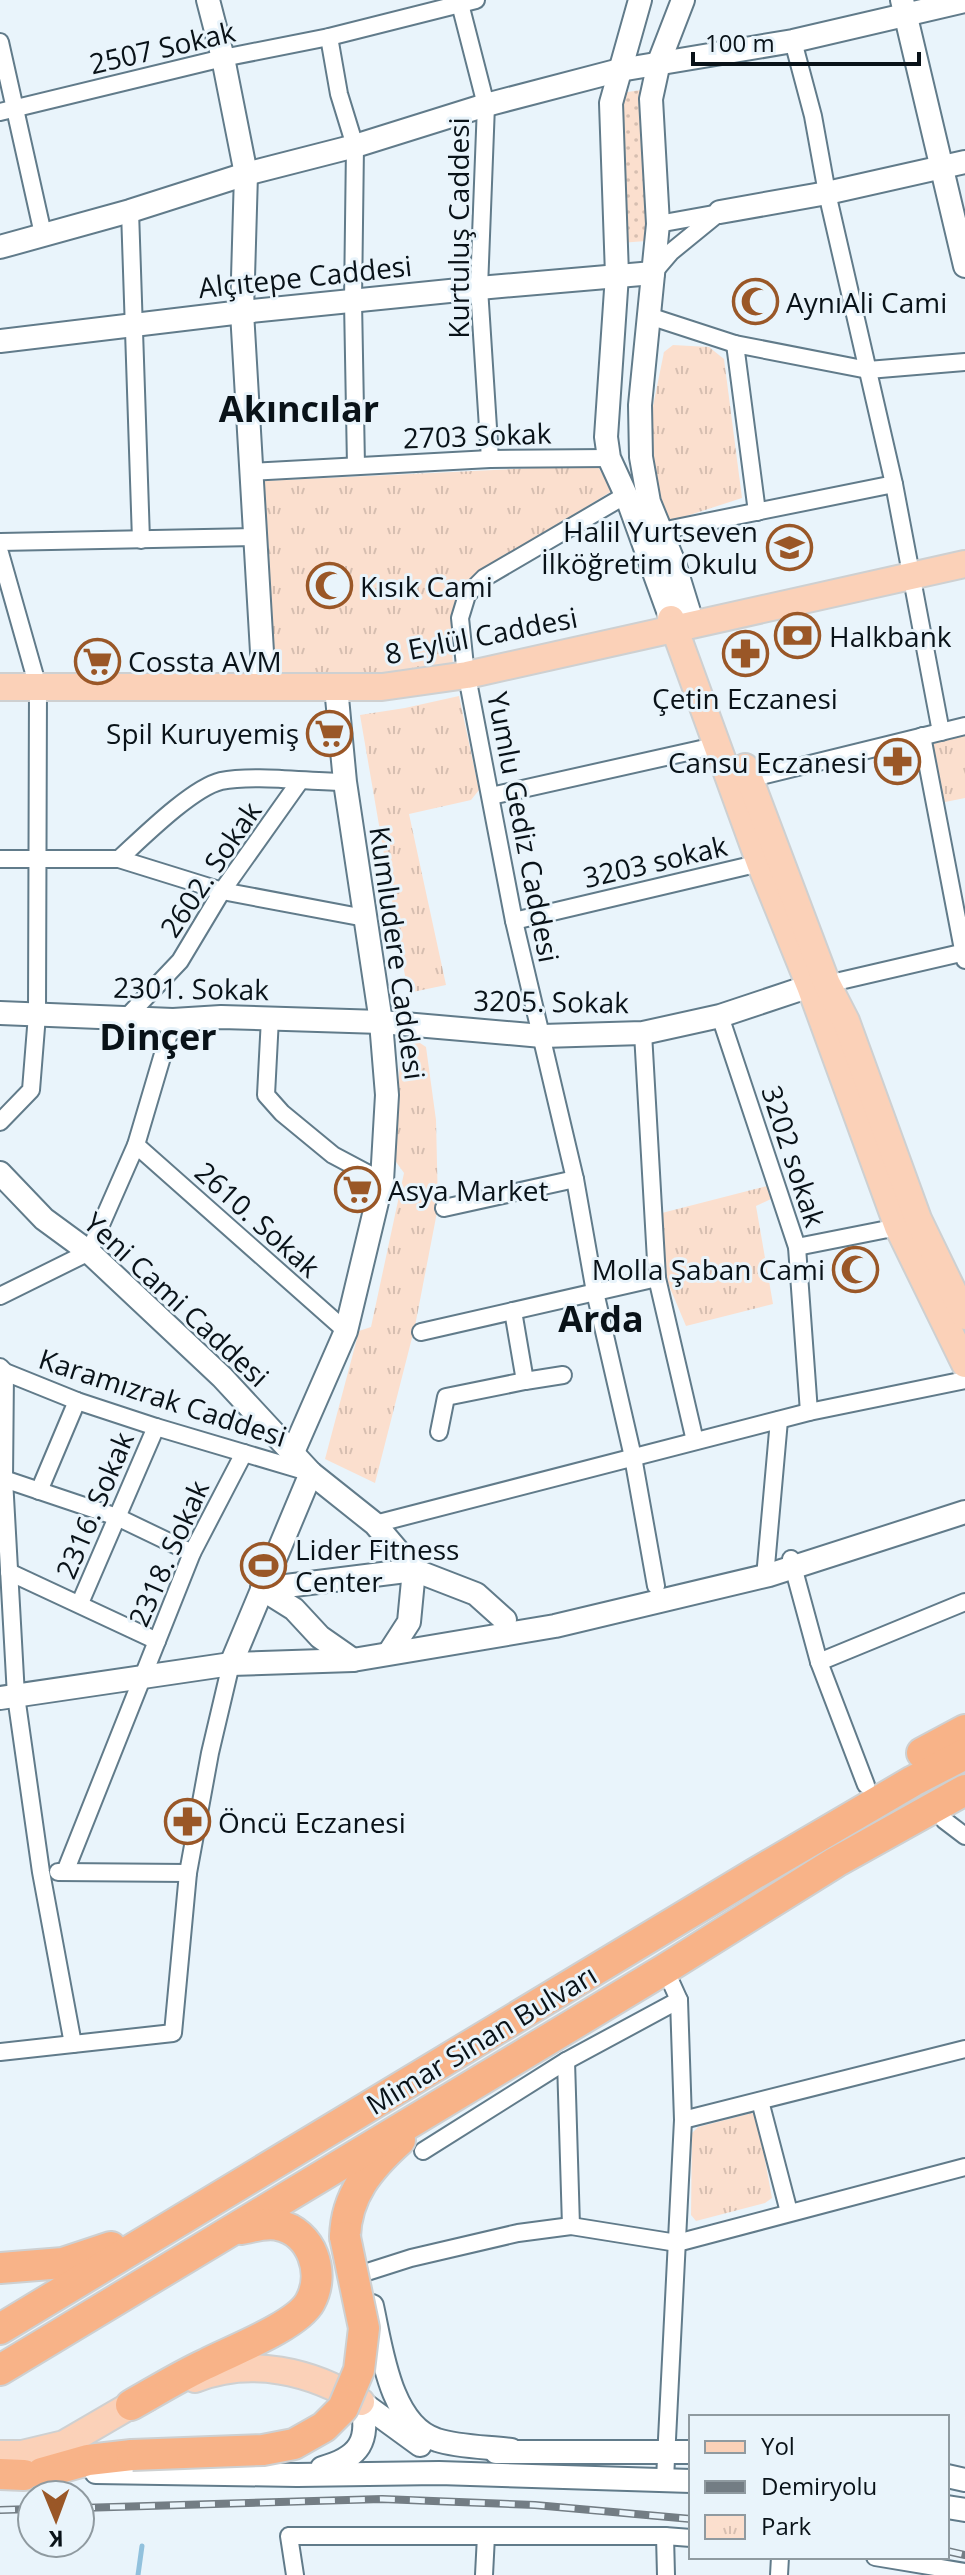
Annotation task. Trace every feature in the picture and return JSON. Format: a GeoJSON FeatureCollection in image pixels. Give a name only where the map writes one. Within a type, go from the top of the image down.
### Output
{"type":"FeatureCollection","features":[{"type":"Feature","properties":{"kind":"highway"},"geometry":{"type":"LineString","coordinates":[[588,1974],[656,1914],[765,1845],[965,1730]]}},
{"type":"Feature","properties":{"kind":"highway","name":"Mimar Sinan Bulvarı"},"geometry":{"type":"LineString","coordinates":[[0,2329],[588,1974],[847,1820],[965,1754]]}},
{"type":"Feature","properties":{"kind":"highway"},"geometry":{"type":"LineString","coordinates":[[0,2370],[665,1969],[836,1862],[965,1790]]}},
{"type":"Feature","properties":{"kind":"highway"},"geometry":{"type":"LineString","coordinates":[[665,1969],[725,1949],[843,1875],[958,1822]]}},
{"type":"Feature","properties":{"kind":"highway"},"geometry":{"type":"LineString","coordinates":[[16,2475],[88,2460],[132,2455],[263,2450],[294,2444],[324,2427],[343,2408],[352,2391],[363,2349],[364,2328],[345,2237],[351,2200],[396,2143],[451,2097]]}},
{"type":"Feature","properties":{"kind":"highway"},"geometry":{"type":"LineString","coordinates":[[131,2405],[290,2322],[309,2304],[317,2269],[312,2251],[298,2233],[277,2224],[228,2232]]}},
{"type":"Feature","properties":{"kind":"highway"},"geometry":{"type":"LineString","coordinates":[[0,2268],[63,2263],[167,2228]]}},
{"type":"Feature","properties":{"kind":"highway"},"geometry":{"type":"LineString","coordinates":[[0,2261],[37,2265]]}},
{"type":"Feature","properties":{"kind":"main road"},"geometry":{"type":"LineString","coordinates":[[208,0],[246,174],[242,312],[264,682],[385,680],[466,670]]}},
{"type":"Feature","properties":{"kind":"main road"},"geometry":{"type":"LineString","coordinates":[[640,0],[611,103],[617,275],[606,437],[609,458],[749,779],[818,985]]}},
{"type":"Feature","properties":{"kind":"main road"},"geometry":{"type":"LineString","coordinates":[[683,0],[659,62],[651,99],[658,224],[640,405],[641,457],[649,502],[661,531],[682,622],[719,745],[760,863],[818,985],[846,1021],[909,1224],[965,1364]]}},
{"type":"Feature","properties":{"kind":"main road"},"geometry":{"type":"LineString","coordinates":[[0,247],[130,211],[246,174],[355,146],[486,105],[620,70],[793,41],[903,7],[965,1]]}},
{"type":"Feature","properties":{"kind":"main road"},"geometry":{"type":"LineString","coordinates":[[903,7],[954,165],[965,266]]}},
{"type":"Feature","properties":{"kind":"main road"},"geometry":{"type":"LineString","coordinates":[[720,212],[827,193],[954,165]]}},
{"type":"Feature","properties":{"kind":"main road","name":"Alçıtepe Caddesi"},"geometry":{"type":"LineString","coordinates":[[0,341],[242,312],[653,273]]}},
{"type":"Feature","properties":{"kind":"main road"},"geometry":{"type":"LineString","coordinates":[[609,458],[641,457]]}},
{"type":"Feature","properties":{"kind":"main road"},"geometry":{"type":"LineString","coordinates":[[911,571],[965,554]]}},
{"type":"Feature","properties":{"kind":"main road","name":"8 Eylül Caddesi"},"geometry":{"type":"LineString","coordinates":[[0,687],[37,682],[264,682],[382,687],[911,571],[965,564]]}},
{"type":"Feature","properties":{"kind":"main road"},"geometry":{"type":"LineString","coordinates":[[0,676],[37,682]]}},
{"type":"Feature","properties":{"kind":"main road","name":"Kumludere Caddesi"},"geometry":{"type":"LineString","coordinates":[[293,1452],[346,1331],[382,1181],[387,1095],[381,1022],[345,782],[336,687]]}},
{"type":"Feature","properties":{"kind":"main road","name":"3205. Sokak"},"geometry":{"type":"LineString","coordinates":[[381,1022],[542,1036],[643,1033],[720,1016],[818,985]]}},
{"type":"Feature","properties":{"kind":"main road","name":"2301. Sokak"},"geometry":{"type":"LineString","coordinates":[[0,1013],[173,1020],[221,1017],[381,1022]]}},
{"type":"Feature","properties":{"kind":"main road","name":"Yeni Cami Caddesi"},"geometry":{"type":"LineString","coordinates":[[0,1173],[44,1219],[89,1252],[222,1377],[311,1473],[375,1524],[414,1570]]}},
{"type":"Feature","properties":{"kind":"main road"},"geometry":{"type":"LineString","coordinates":[[909,1224],[965,1316]]}},
{"type":"Feature","properties":{"kind":"main road"},"geometry":{"type":"LineString","coordinates":[[231,1664],[311,1473]]}},
{"type":"Feature","properties":{"kind":"main road"},"geometry":{"type":"LineString","coordinates":[[792,1563],[965,1497]]}},
{"type":"Feature","properties":{"kind":"main road"},"geometry":{"type":"LineString","coordinates":[[8,1697],[231,1664],[353,1660],[555,1626],[768,1570],[965,1512]]}},
{"type":"Feature","properties":{"kind":"main road"},"geometry":{"type":"LineString","coordinates":[[389,1653],[409,1622],[414,1570]]}},
{"type":"Feature","properties":{"kind":"main road"},"geometry":{"type":"LineString","coordinates":[[262,1589],[414,1570],[476,1594],[505,1620]]}},
{"type":"Feature","properties":{"kind":"main road"},"geometry":{"type":"LineString","coordinates":[[389,1653],[413,1641],[656,1586],[768,1570]]}},
{"type":"Feature","properties":{"kind":"main road"},"geometry":{"type":"LineString","coordinates":[[262,1589],[294,1609],[320,1637],[353,1660]]}},
{"type":"Feature","properties":{"kind":"main road"},"geometry":{"type":"LineString","coordinates":[[382,2160],[362,2199],[357,2221],[358,2246],[388,2380],[403,2411],[417,2428],[435,2440],[511,2450]]}},
{"type":"Feature","properties":{"kind":"main road"},"geometry":{"type":"LineString","coordinates":[[0,2454],[22,2454],[64,2444],[131,2405],[207,2374],[246,2366],[314,2378],[361,2402],[407,2437],[435,2452],[455,2455],[511,2450],[689,2452]]}},
{"type":"Feature","properties":{"kind":"main road"},"geometry":{"type":"LineString","coordinates":[[297,2475],[343,2462],[354,2453],[365,2427],[361,2402]]}},
{"type":"Feature","properties":{"kind":"main road"},"geometry":{"type":"LineString","coordinates":[[16,2475],[139,2471],[297,2475],[439,2473],[689,2481]]}},
{"type":"Feature","properties":{"kind":"street","name":"2507 Sokak"},"geometry":{"type":"LineString","coordinates":[[7,110],[223,58],[329,37],[465,1]]}},
{"type":"Feature","properties":{"kind":"street","name":"Kurtuluş Caddesi"},"geometry":{"type":"LineString","coordinates":[[465,1],[486,105],[479,288],[490,459]]}},
{"type":"Feature","properties":{"kind":"street"},"geometry":{"type":"LineString","coordinates":[[329,37],[339,94],[355,146],[353,301],[356,466]]}},
{"type":"Feature","properties":{"kind":"street"},"geometry":{"type":"LineString","coordinates":[[793,41],[813,116],[827,193],[894,484],[941,732]]}},
{"type":"Feature","properties":{"kind":"street"},"geometry":{"type":"LineString","coordinates":[[0,42],[7,110],[43,234]]}},
{"type":"Feature","properties":{"kind":"street"},"geometry":{"type":"LineString","coordinates":[[130,211],[141,540]]}},
{"type":"Feature","properties":{"kind":"street"},"geometry":{"type":"LineString","coordinates":[[658,224],[720,212]]}},
{"type":"Feature","properties":{"kind":"street"},"geometry":{"type":"LineString","coordinates":[[653,273],[671,252],[720,212]]}},
{"type":"Feature","properties":{"kind":"street"},"geometry":{"type":"LineString","coordinates":[[649,316],[735,344],[868,370],[965,362]]}},
{"type":"Feature","properties":{"kind":"street"},"geometry":{"type":"LineString","coordinates":[[735,344],[757,512]]}},
{"type":"Feature","properties":{"kind":"street","name":"2703 Sokak"},"geometry":{"type":"LineString","coordinates":[[251,472],[490,459],[609,458]]}},
{"type":"Feature","properties":{"kind":"street"},"geometry":{"type":"LineString","coordinates":[[661,531],[894,484]]}},
{"type":"Feature","properties":{"kind":"street","name":"Yumlu Gediz Caddesi"},"geometry":{"type":"LineString","coordinates":[[626,495],[484,578],[467,595],[460,618],[466,670],[514,921],[575,1179],[595,1292],[633,1457],[656,1586]]}},
{"type":"Feature","properties":{"kind":"street"},"geometry":{"type":"LineString","coordinates":[[0,542],[255,537]]}},
{"type":"Feature","properties":{"kind":"street"},"geometry":{"type":"LineString","coordinates":[[0,553],[37,682],[38,859],[37,1015],[31,1090],[0,1122]]}},
{"type":"Feature","properties":{"kind":"street"},"geometry":{"type":"LineString","coordinates":[[749,779],[965,726]]}},
{"type":"Feature","properties":{"kind":"street"},"geometry":{"type":"LineString","coordinates":[[818,985],[965,955],[922,736]]}},
{"type":"Feature","properties":{"kind":"street"},"geometry":{"type":"LineString","coordinates":[[491,796],[719,745]]}},
{"type":"Feature","properties":{"kind":"street"},"geometry":{"type":"LineString","coordinates":[[119,859],[178,806],[219,782],[243,778],[345,782]]}},
{"type":"Feature","properties":{"kind":"street","name":"2602. Sokak"},"geometry":{"type":"LineString","coordinates":[[126,1018],[180,961],[222,891],[300,781]]}},
{"type":"Feature","properties":{"kind":"street"},"geometry":{"type":"LineString","coordinates":[[0,859],[119,859],[222,891],[365,918]]}},
{"type":"Feature","properties":{"kind":"street","name":"3203 sokak"},"geometry":{"type":"LineString","coordinates":[[514,921],[760,863]]}},
{"type":"Feature","properties":{"kind":"street","name":"3202 sokak"},"geometry":{"type":"LineString","coordinates":[[720,1016],[797,1247],[809,1412]]}},
{"type":"Feature","properties":{"kind":"street"},"geometry":{"type":"LineString","coordinates":[[270,1018],[266,1095],[282,1113],[333,1155],[382,1181]]}},
{"type":"Feature","properties":{"kind":"street"},"geometry":{"type":"LineString","coordinates":[[0,1296],[89,1252],[136,1145],[173,1020]]}},
{"type":"Feature","properties":{"kind":"street"},"geometry":{"type":"LineString","coordinates":[[643,1033],[657,1278],[695,1441]]}},
{"type":"Feature","properties":{"kind":"street","name":"2610. Sokak"},"geometry":{"type":"LineString","coordinates":[[136,1145],[346,1331]]}},
{"type":"Feature","properties":{"kind":"street"},"geometry":{"type":"LineString","coordinates":[[444,1208],[575,1179]]}},
{"type":"Feature","properties":{"kind":"street"},"geometry":{"type":"LineString","coordinates":[[797,1247],[909,1224]]}},
{"type":"Feature","properties":{"kind":"street"},"geometry":{"type":"LineString","coordinates":[[421,1332],[657,1278]]}},
{"type":"Feature","properties":{"kind":"street"},"geometry":{"type":"LineString","coordinates":[[513,1311],[525,1381]]}},
{"type":"Feature","properties":{"kind":"street"},"geometry":{"type":"LineString","coordinates":[[3,1370],[3,1516],[9,1572],[6,1617],[8,1697],[73,2044]]}},
{"type":"Feature","properties":{"kind":"street","name":"Karamızrak Caddesi"},"geometry":{"type":"LineString","coordinates":[[3,1370],[77,1401],[311,1473]]}},
{"type":"Feature","properties":{"kind":"street"},"geometry":{"type":"LineString","coordinates":[[439,1432],[446,1397],[563,1375]]}},
{"type":"Feature","properties":{"kind":"street"},"geometry":{"type":"LineString","coordinates":[[375,1524],[809,1412],[965,1380]]}},
{"type":"Feature","properties":{"kind":"street"},"geometry":{"type":"LineString","coordinates":[[39,1491],[77,1401]]}},
{"type":"Feature","properties":{"kind":"street"},"geometry":{"type":"LineString","coordinates":[[768,1570],[779,1420]]}},
{"type":"Feature","properties":{"kind":"street","name":"2316. Sokak"},"geometry":{"type":"LineString","coordinates":[[80,1603],[156,1427]]}},
{"type":"Feature","properties":{"kind":"street","name":"2318. Sokak"},"geometry":{"type":"LineString","coordinates":[[65,1872],[192,1553],[244,1453]]}},
{"type":"Feature","properties":{"kind":"street"},"geometry":{"type":"LineString","coordinates":[[4,1479],[117,1517],[192,1553]]}},
{"type":"Feature","properties":{"kind":"street"},"geometry":{"type":"LineString","coordinates":[[792,1563],[819,1662],[866,1785]]}},
{"type":"Feature","properties":{"kind":"street"},"geometry":{"type":"LineString","coordinates":[[9,1572],[157,1641]]}},
{"type":"Feature","properties":{"kind":"street"},"geometry":{"type":"LineString","coordinates":[[819,1662],[965,1602]]}},
{"type":"Feature","properties":{"kind":"street"},"geometry":{"type":"LineString","coordinates":[[0,2052],[173,2033],[188,1873],[210,1753],[231,1664]]}},
{"type":"Feature","properties":{"kind":"street"},"geometry":{"type":"LineString","coordinates":[[41,1872],[188,1873]]}},
{"type":"Feature","properties":{"kind":"street"},"geometry":{"type":"LineString","coordinates":[[665,1969],[679,2000],[683,2120],[665,2479]]}},
{"type":"Feature","properties":{"kind":"street"},"geometry":{"type":"LineString","coordinates":[[423,2151],[566,2061],[679,2000]]}},
{"type":"Feature","properties":{"kind":"street"},"geometry":{"type":"LineString","coordinates":[[683,2120],[965,2049]]}},
{"type":"Feature","properties":{"kind":"street"},"geometry":{"type":"LineString","coordinates":[[566,2061],[571,2226]]}},
{"type":"Feature","properties":{"kind":"street"},"geometry":{"type":"LineString","coordinates":[[760,2101],[789,2212]]}},
{"type":"Feature","properties":{"kind":"street"},"geometry":{"type":"LineString","coordinates":[[364,2273],[411,2258],[503,2237],[571,2226],[677,2243],[965,2167]]}},
{"type":"Feature","properties":{"kind":"street"},"geometry":{"type":"LineString","coordinates":[[295,2575],[289,2536],[689,2538]]}},
{"type":"Feature","properties":{"kind":"street"},"geometry":{"type":"LineString","coordinates":[[484,2575],[486,2536]]}},
{"type":"Feature","properties":{"kind":"street"},"geometry":{"type":"LineString","coordinates":[[665,2536],[666,2575]]}},
{"type":"Feature","properties":{"kind":"street"},"geometry":{"type":"LineString","coordinates":[[885,2559],[965,2572]]}},
{"type":"Feature","properties":{"kind":"green space"},"geometry":{"type":"Polygon","coordinates":[[[648,89],[646,241],[620,243],[621,93],[648,89]]]}},
{"type":"Feature","properties":{"kind":"green space"},"geometry":{"type":"Polygon","coordinates":[[[673,345],[709,347],[724,359],[742,498],[668,522],[653,474],[652,411],[664,352],[673,345]]]}},
{"type":"Feature","properties":{"kind":"green space"},"geometry":{"type":"Polygon","coordinates":[[[597,465],[612,491],[470,578],[457,601],[452,620],[453,666],[385,677],[274,675],[263,481],[597,465]]]}},
{"type":"Feature","properties":{"kind":"green space"},"geometry":{"type":"Polygon","coordinates":[[[459,696],[479,790],[471,800],[409,814],[446,985],[408,993],[360,715],[459,696]]]}},
{"type":"Feature","properties":{"kind":"green space"},"geometry":{"type":"Polygon","coordinates":[[[965,732],[965,798],[940,803],[929,745],[939,737],[965,732]]]}},
{"type":"Feature","properties":{"kind":"green space"},"geometry":{"type":"Polygon","coordinates":[[[414,1039],[426,1047],[436,1120],[438,1207],[415,1326],[375,1483],[325,1459],[359,1331],[371,1327],[404,1173],[394,1159],[401,1044],[414,1039]]]}},
{"type":"Feature","properties":{"kind":"green space"},"geometry":{"type":"Polygon","coordinates":[[[767,1186],[771,1199],[756,1206],[773,1304],[686,1326],[665,1276],[658,1214],[767,1186]]]}},
{"type":"Feature","properties":{"kind":"green space"},"geometry":{"type":"Polygon","coordinates":[[[752,2113],[757,2117],[772,2198],[765,2203],[696,2221],[691,2215],[692,2133],[698,2127],[752,2113]]]}},
{"type":"Feature","properties":{"kind":"waterway"},"geometry":{"type":"LineString","coordinates":[[138,2575],[142,2546]]}},
{"type":"Feature","properties":{"kind":"railway"},"geometry":{"type":"LineString","coordinates":[[96,2508],[382,2499],[535,2505],[689,2519]]}},
{"type":"Feature","properties":{"kind":"railway"},"geometry":{"type":"LineString","coordinates":[[0,2510],[16,2510]]}},
{"type":"Feature","properties":{"kind":"railway"},"geometry":{"type":"LineString","coordinates":[[949,2551],[965,2555]]}},
{"type":"Feature","properties":{"kind":"place","name":"AynıAli Cami"},"geometry":{"type":"Point","coordinates":[755,302]}},
{"type":"Feature","properties":{"kind":"place","name":"Halil Yurtseven İlköğretim Okulu"},"geometry":{"type":"Point","coordinates":[789,547]}},
{"type":"Feature","properties":{"kind":"place","name":"Kısık Cami"},"geometry":{"type":"Point","coordinates":[329,586]}},
{"type":"Feature","properties":{"kind":"place","name":"Halkbank"},"geometry":{"type":"Point","coordinates":[798,636]}},
{"type":"Feature","properties":{"kind":"place","name":"Çetin Eczanesi"},"geometry":{"type":"Point","coordinates":[745,653]}},
{"type":"Feature","properties":{"kind":"place","name":"Cossta AVM"},"geometry":{"type":"Point","coordinates":[97,661]}},
{"type":"Feature","properties":{"kind":"place","name":"Spil Kuruyemiş"},"geometry":{"type":"Point","coordinates":[330,733]}},
{"type":"Feature","properties":{"kind":"place","name":"Cansu Eczanesi"},"geometry":{"type":"Point","coordinates":[898,762]}},
{"type":"Feature","properties":{"kind":"place","name":"Asya Market"},"geometry":{"type":"Point","coordinates":[357,1190]}},
{"type":"Feature","properties":{"kind":"place","name":"Molla Şaban Cami"},"geometry":{"type":"Point","coordinates":[856,1269]}},
{"type":"Feature","properties":{"kind":"place","name":"Lider Fitness Center"},"geometry":{"type":"Point","coordinates":[264,1565]}},
{"type":"Feature","properties":{"kind":"place","name":"Öncü Eczanesi"},"geometry":{"type":"Point","coordinates":[187,1822]}},
{"type":"Feature","properties":{"kind":"district","name":"Akıncılar"},"geometry":{"type":"Point","coordinates":[299,408]}},
{"type":"Feature","properties":{"kind":"district","name":"Dinçer"},"geometry":{"type":"Point","coordinates":[158,1036]}},
{"type":"Feature","properties":{"kind":"district","name":"Arda"},"geometry":{"type":"Point","coordinates":[601,1318]}}]}
